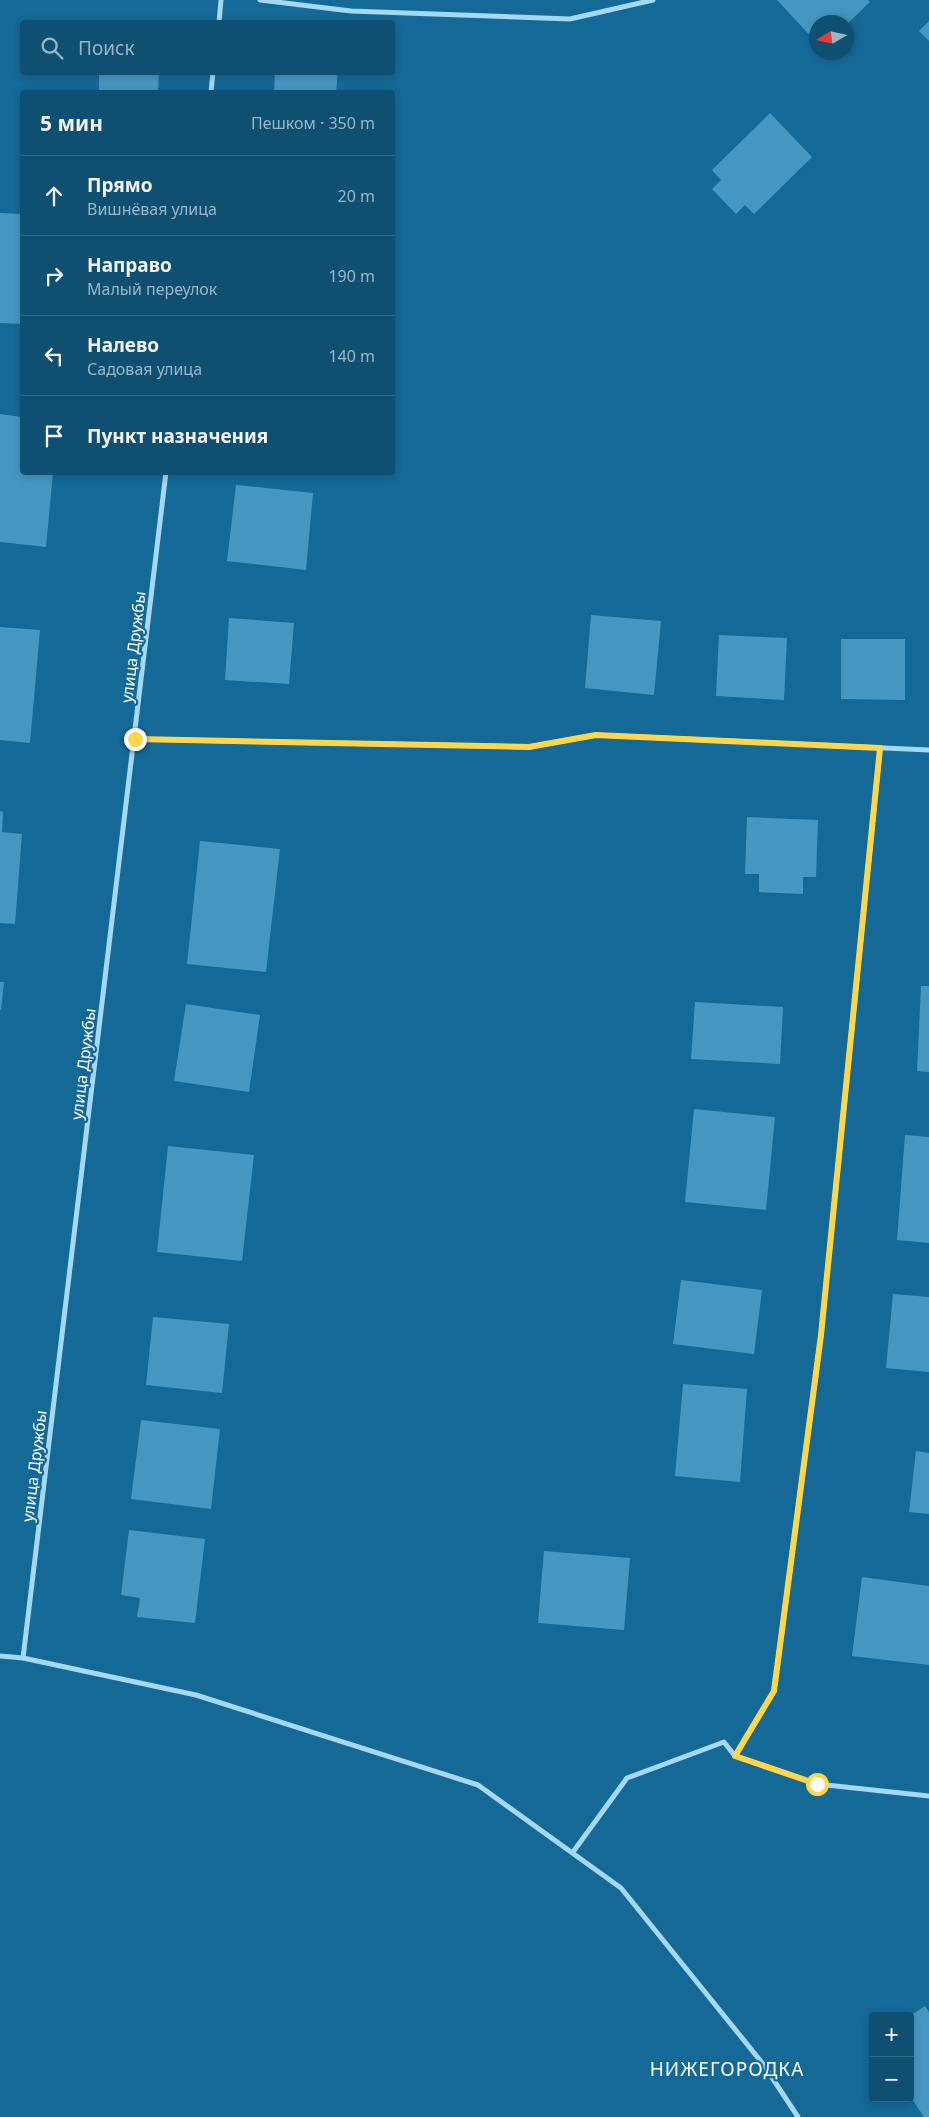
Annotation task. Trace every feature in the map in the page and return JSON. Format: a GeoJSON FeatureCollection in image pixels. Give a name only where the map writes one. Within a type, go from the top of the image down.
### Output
{"type":"FeatureCollection","features":[{"type":"Feature","properties":{"kind":"street"},"geometry":{"type":"LineString","coordinates":[[219,20],[221,0]]}},
{"type":"Feature","properties":{"kind":"street"},"geometry":{"type":"LineString","coordinates":[[260,0],[351,11],[570,18],[653,0]]}},
{"type":"Feature","properties":{"kind":"street"},"geometry":{"type":"LineString","coordinates":[[210,90],[213,75]]}},
{"type":"Feature","properties":{"kind":"street","name":"улица Дружбы"},"geometry":{"type":"LineString","coordinates":[[23,1658],[166,475]]}},
{"type":"Feature","properties":{"kind":"street"},"geometry":{"type":"LineString","coordinates":[[135,739],[529,747],[596,735],[929,750]]}},
{"type":"Feature","properties":{"kind":"street"},"geometry":{"type":"LineString","coordinates":[[735,1756],[774,1691],[821,1335],[880,748]]}},
{"type":"Feature","properties":{"kind":"street"},"geometry":{"type":"LineString","coordinates":[[0,1656],[23,1658],[196,1695],[478,1785],[621,1888],[763,2064],[798,2117]]}},
{"type":"Feature","properties":{"kind":"street"},"geometry":{"type":"LineString","coordinates":[[573,1852],[627,1778],[724,1742],[735,1756],[817,1784],[929,1796]]}},
{"type":"Feature","properties":{"kind":"building"},"geometry":{"type":"Polygon","coordinates":[[[777,0],[868,0],[870,2],[854,17],[854,15],[809,15],[809,34],[777,0]]]}},
{"type":"Feature","properties":{"kind":"building"},"geometry":{"type":"Polygon","coordinates":[[[929,21],[929,41],[919,31],[929,21]]]}},
{"type":"Feature","properties":{"kind":"building"},"geometry":{"type":"Polygon","coordinates":[[[99,75],[159,75],[158,90],[99,90],[99,75]]]}},
{"type":"Feature","properties":{"kind":"building"},"geometry":{"type":"Polygon","coordinates":[[[275,75],[338,75],[336,90],[274,90],[275,75]]]}},
{"type":"Feature","properties":{"kind":"building"},"geometry":{"type":"Polygon","coordinates":[[[770,113],[812,157],[754,214],[745,205],[736,214],[712,189],[721,180],[712,170],[770,113]]]}},
{"type":"Feature","properties":{"kind":"building"},"geometry":{"type":"Polygon","coordinates":[[[0,213],[20,214],[20,324],[0,323],[0,213]]]}},
{"type":"Feature","properties":{"kind":"building"},"geometry":{"type":"Polygon","coordinates":[[[0,414],[20,417],[20,475],[53,475],[46,547],[0,542],[0,414]]]}},
{"type":"Feature","properties":{"kind":"building"},"geometry":{"type":"Polygon","coordinates":[[[236,485],[313,493],[306,570],[227,561],[236,485]]]}},
{"type":"Feature","properties":{"kind":"building"},"geometry":{"type":"Polygon","coordinates":[[[591,615],[661,621],[654,695],[585,688],[591,615]]]}},
{"type":"Feature","properties":{"kind":"building"},"geometry":{"type":"Polygon","coordinates":[[[229,618],[294,623],[289,684],[225,680],[229,618]]]}},
{"type":"Feature","properties":{"kind":"building"},"geometry":{"type":"Polygon","coordinates":[[[0,627],[40,630],[30,743],[0,740],[0,627]]]}},
{"type":"Feature","properties":{"kind":"building"},"geometry":{"type":"Polygon","coordinates":[[[719,635],[787,638],[784,700],[716,696],[719,635]]]}},
{"type":"Feature","properties":{"kind":"building"},"geometry":{"type":"Polygon","coordinates":[[[841,639],[905,639],[905,700],[841,699],[841,639]]]}},
{"type":"Feature","properties":{"kind":"building"},"geometry":{"type":"Polygon","coordinates":[[[0,811],[3,812],[2,832],[22,834],[15,924],[0,923],[0,811]]]}},
{"type":"Feature","properties":{"kind":"building"},"geometry":{"type":"Polygon","coordinates":[[[747,817],[818,820],[816,877],[803,877],[803,894],[759,892],[759,874],[745,874],[747,817]]]}},
{"type":"Feature","properties":{"kind":"building"},"geometry":{"type":"Polygon","coordinates":[[[200,841],[280,849],[266,972],[187,964],[200,841]]]}},
{"type":"Feature","properties":{"kind":"building"},"geometry":{"type":"Polygon","coordinates":[[[0,982],[4,982],[1,1010],[0,1010],[0,982]]]}},
{"type":"Feature","properties":{"kind":"building"},"geometry":{"type":"Polygon","coordinates":[[[921,986],[929,986],[929,1072],[917,1071],[921,986]]]}},
{"type":"Feature","properties":{"kind":"building"},"geometry":{"type":"Polygon","coordinates":[[[695,1002],[783,1007],[780,1064],[691,1059],[695,1002]]]}},
{"type":"Feature","properties":{"kind":"building"},"geometry":{"type":"Polygon","coordinates":[[[186,1004],[260,1015],[249,1092],[174,1081],[186,1004]]]}},
{"type":"Feature","properties":{"kind":"building"},"geometry":{"type":"Polygon","coordinates":[[[694,1109],[775,1117],[766,1210],[685,1202],[694,1109]]]}},
{"type":"Feature","properties":{"kind":"building"},"geometry":{"type":"Polygon","coordinates":[[[905,1135],[929,1137],[929,1243],[897,1240],[905,1135]]]}},
{"type":"Feature","properties":{"kind":"building"},"geometry":{"type":"Polygon","coordinates":[[[168,1146],[254,1155],[242,1261],[157,1252],[168,1146]]]}},
{"type":"Feature","properties":{"kind":"building"},"geometry":{"type":"Polygon","coordinates":[[[681,1280],[762,1290],[754,1354],[673,1344],[681,1280]]]}},
{"type":"Feature","properties":{"kind":"building"},"geometry":{"type":"Polygon","coordinates":[[[893,1294],[929,1297],[929,1372],[886,1368],[893,1294]]]}},
{"type":"Feature","properties":{"kind":"building"},"geometry":{"type":"Polygon","coordinates":[[[153,1317],[229,1324],[222,1393],[146,1385],[153,1317]]]}},
{"type":"Feature","properties":{"kind":"building"},"geometry":{"type":"Polygon","coordinates":[[[683,1384],[747,1389],[740,1482],[675,1476],[683,1384]]]}},
{"type":"Feature","properties":{"kind":"building"},"geometry":{"type":"Polygon","coordinates":[[[141,1420],[220,1429],[211,1509],[131,1499],[141,1420]]]}},
{"type":"Feature","properties":{"kind":"building"},"geometry":{"type":"Polygon","coordinates":[[[916,1451],[929,1453],[929,1514],[909,1512],[916,1451]]]}},
{"type":"Feature","properties":{"kind":"building"},"geometry":{"type":"Polygon","coordinates":[[[129,1530],[205,1539],[195,1623],[137,1617],[140,1598],[121,1595],[129,1530]]]}},
{"type":"Feature","properties":{"kind":"building"},"geometry":{"type":"Polygon","coordinates":[[[544,1551],[630,1558],[624,1630],[538,1623],[544,1551]]]}},
{"type":"Feature","properties":{"kind":"building"},"geometry":{"type":"Polygon","coordinates":[[[862,1577],[929,1586],[929,1665],[852,1656],[862,1577]]]}},
{"type":"Feature","properties":{"kind":"building"},"geometry":{"type":"Polygon","coordinates":[[[925,2006],[929,2012],[929,2117],[924,2117],[914,2102],[914,2013],[925,2006]]]}},
{"type":"Feature","properties":{"kind":"district","name":"НИЖЕГОРОДКА"},"geometry":{"type":"Point","coordinates":[727,2069]}},
{"type":"Feature","properties":{"kind":"route"},"geometry":{"type":"LineString","coordinates":[[135,739],[529,747],[596,735],[880,748],[821,1335],[774,1691],[735,1756],[817,1784]]}}]}
